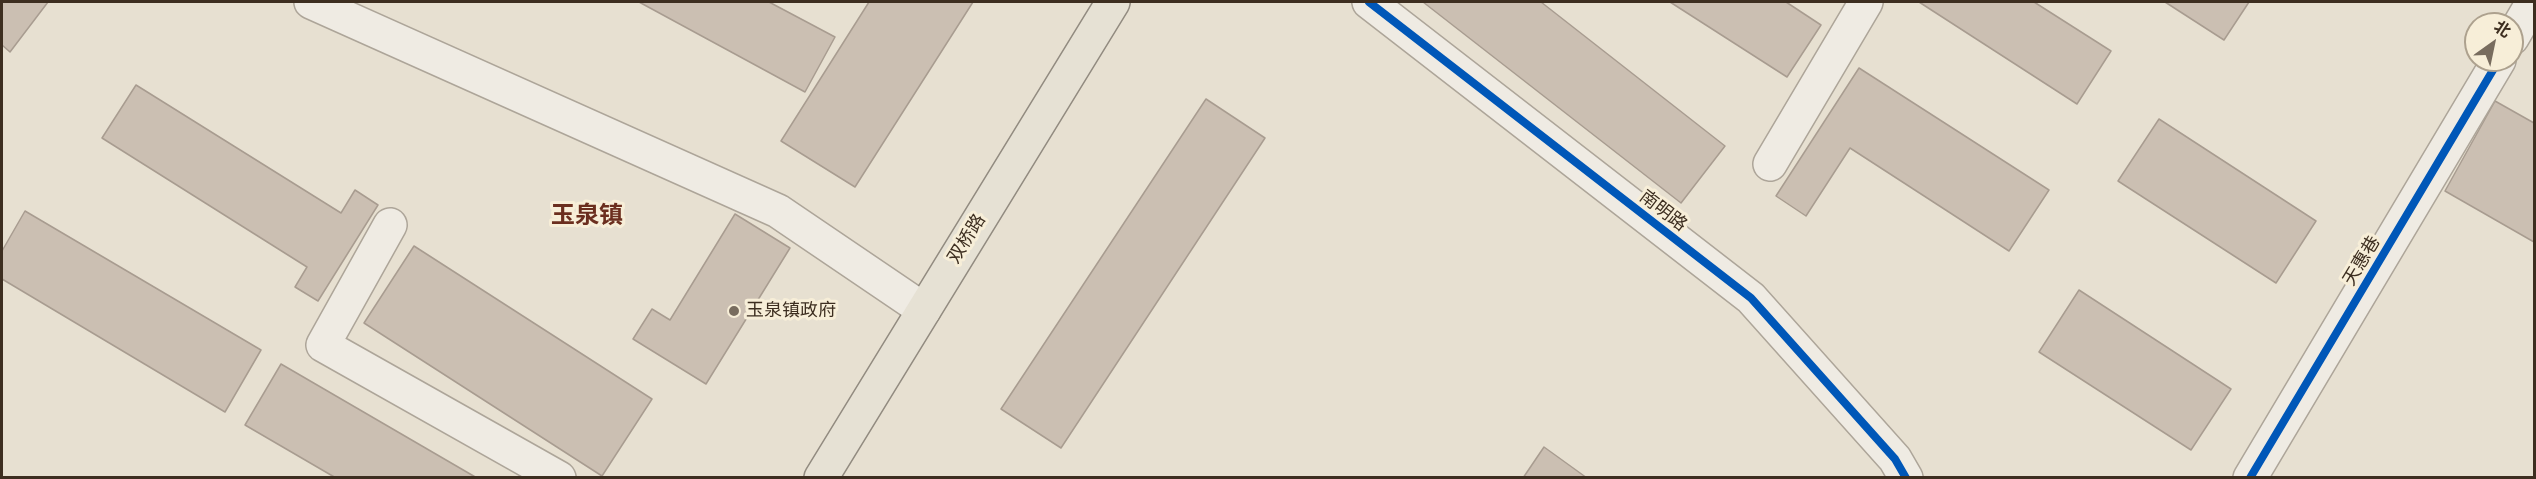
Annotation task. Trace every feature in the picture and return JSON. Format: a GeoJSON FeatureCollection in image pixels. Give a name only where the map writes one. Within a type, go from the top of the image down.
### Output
{"type":"FeatureCollection","features":[{"type":"Feature","properties":{"kind":"main road","name":"双桥路"},"geometry":{"type":"LineString","coordinates":[[821,477],[1113,2]]}},
{"type":"Feature","properties":{"kind":"street"},"geometry":{"type":"LineString","coordinates":[[311,2],[778,211],[924,310]]}},
{"type":"Feature","properties":{"kind":"street","name":"南明路"},"geometry":{"type":"LineString","coordinates":[[1369,2],[1751,298],[1895,459],[1906,477]]}},
{"type":"Feature","properties":{"kind":"street"},"geometry":{"type":"LineString","coordinates":[[1770,164],[1866,2]]}},
{"type":"Feature","properties":{"kind":"street"},"geometry":{"type":"LineString","coordinates":[[2524,18],[2534,2]]}},
{"type":"Feature","properties":{"kind":"street","name":"天惠巷"},"geometry":{"type":"LineString","coordinates":[[2252,477],[2492,72]]}},
{"type":"Feature","properties":{"kind":"street"},"geometry":{"type":"LineString","coordinates":[[390,225],[323,345],[559,477]]}},
{"type":"Feature","properties":{"kind":"building"},"geometry":{"type":"Polygon","coordinates":[[[2,2],[48,2],[10,52],[2,45],[2,2]]]}},
{"type":"Feature","properties":{"kind":"building"},"geometry":{"type":"Polygon","coordinates":[[[639,2],[769,2],[835,37],[805,92],[639,2]]]}},
{"type":"Feature","properties":{"kind":"building"},"geometry":{"type":"Polygon","coordinates":[[[869,2],[973,2],[855,187],[781,141],[869,2]]]}},
{"type":"Feature","properties":{"kind":"building"},"geometry":{"type":"Polygon","coordinates":[[[1423,2],[1541,2],[1725,146],[1681,203],[1423,2]]]}},
{"type":"Feature","properties":{"kind":"building"},"geometry":{"type":"Polygon","coordinates":[[[1670,2],[1786,2],[1821,25],[1787,77],[1670,2]]]}},
{"type":"Feature","properties":{"kind":"building"},"geometry":{"type":"Polygon","coordinates":[[[1919,2],[2034,2],[2111,51],[2077,104],[1919,2]]]}},
{"type":"Feature","properties":{"kind":"building"},"geometry":{"type":"Polygon","coordinates":[[[2165,2],[2249,2],[2224,40],[2165,2]]]}},
{"type":"Feature","properties":{"kind":"building"},"geometry":{"type":"Polygon","coordinates":[[[1859,68],[2049,190],[2009,251],[1850,148],[1806,216],[1776,196],[1859,68]]]}},
{"type":"Feature","properties":{"kind":"building"},"geometry":{"type":"Polygon","coordinates":[[[136,85],[341,213],[355,190],[378,205],[318,301],[295,287],[307,267],[102,138],[136,85]]]}},
{"type":"Feature","properties":{"kind":"building"},"geometry":{"type":"Polygon","coordinates":[[[1206,99],[1265,138],[1061,448],[1001,409],[1206,99]]]}},
{"type":"Feature","properties":{"kind":"building"},"geometry":{"type":"Polygon","coordinates":[[[2495,101],[2534,123],[2534,242],[2445,191],[2495,101]]]}},
{"type":"Feature","properties":{"kind":"building"},"geometry":{"type":"Polygon","coordinates":[[[2159,119],[2316,221],[2276,283],[2118,181],[2159,119]]]}},
{"type":"Feature","properties":{"kind":"building"},"geometry":{"type":"Polygon","coordinates":[[[25,211],[261,350],[225,412],[2,279],[2,251],[25,211]]]}},
{"type":"Feature","properties":{"kind":"building"},"geometry":{"type":"Polygon","coordinates":[[[735,214],[790,248],[706,384],[633,339],[652,309],[670,320],[735,214]]]}},
{"type":"Feature","properties":{"kind":"building"},"geometry":{"type":"Polygon","coordinates":[[[414,246],[652,399],[602,476],[364,323],[414,246]]]}},
{"type":"Feature","properties":{"kind":"building"},"geometry":{"type":"Polygon","coordinates":[[[2079,290],[2231,389],[2191,450],[2039,352],[2079,290]]]}},
{"type":"Feature","properties":{"kind":"building"},"geometry":{"type":"Polygon","coordinates":[[[281,364],[477,478],[336,478],[245,425],[281,364]]]}},
{"type":"Feature","properties":{"kind":"building"},"geometry":{"type":"Polygon","coordinates":[[[1544,447],[1587,478],[1523,478],[1544,447]]]}},
{"type":"Feature","properties":{"kind":"cycle path"},"geometry":{"type":"LineString","coordinates":[[1369,2],[1751,298],[1895,459],[1906,478]]}},
{"type":"Feature","properties":{"kind":"cycle path"},"geometry":{"type":"LineString","coordinates":[[2250,478],[2492,72]]}},
{"type":"Feature","properties":{"kind":"place","name":"玉泉镇政府"},"geometry":{"type":"Point","coordinates":[734,311]}},
{"type":"Feature","properties":{"kind":"district","name":"玉泉镇"},"geometry":{"type":"Point","coordinates":[587,216]}}]}
